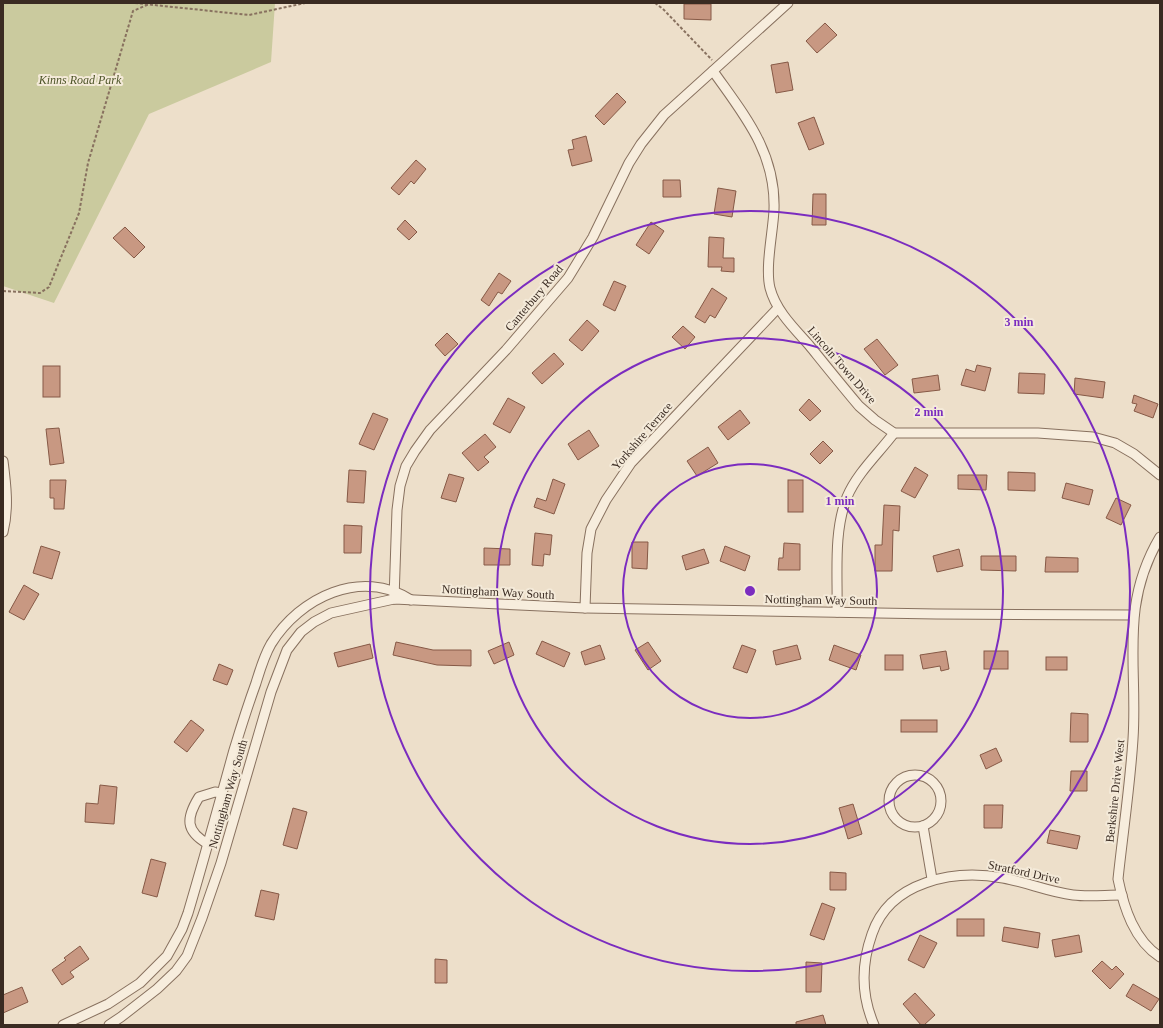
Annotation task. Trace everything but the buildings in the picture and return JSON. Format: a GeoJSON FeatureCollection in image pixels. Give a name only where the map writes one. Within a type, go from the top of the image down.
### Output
{"type":"FeatureCollection","features":[{"type":"Feature","properties":{"kind":"street","name":"Canterbury Road"},"geometry":{"type":"LineString","coordinates":[[394,595],[397,510],[400,486],[406,466],[415,451],[430,430],[506,350],[568,278],[593,237],[629,163],[641,144],[664,115],[788,3]]}},
{"type":"Feature","properties":{"kind":"street","name":"Lincoln Town Drive"},"geometry":{"type":"LineString","coordinates":[[716,69],[759,140],[768,165],[773,186],[774,209],[770,288],[778,308],[859,406],[875,420],[894,433]]}},
{"type":"Feature","properties":{"kind":"street","name":"Yorkshire Terrace"},"geometry":{"type":"LineString","coordinates":[[585,608],[587,554],[591,529],[606,500],[631,463],[778,308]]}},
{"type":"Feature","properties":{"kind":"street"},"geometry":{"type":"LineString","coordinates":[[837,612],[838,546],[841,519],[847,497],[857,479],[894,433],[1038,433],[1093,437],[1121,447],[1134,454],[1160,475]]}},
{"type":"Feature","properties":{"kind":"street"},"geometry":{"type":"LineString","coordinates":[[3,461],[6,483],[6,507],[3,532]]}},
{"type":"Feature","properties":{"kind":"street","name":"Berkshire Drive West"},"geometry":{"type":"LineString","coordinates":[[1160,537],[1149,555],[1139,585],[1132,629],[1133,739],[1118,878],[1132,922],[1142,942],[1160,957]]}},
{"type":"Feature","properties":{"kind":"street","name":"Nottingham Way South"},"geometry":{"type":"LineString","coordinates":[[63,1025],[108,1004],[140,983],[167,956],[182,929],[188,913],[242,722],[262,664],[271,644],[284,627],[313,601],[330,592],[357,587],[413,600],[585,608],[837,612],[1134,614]]}},
{"type":"Feature","properties":{"kind":"street","name":"Nottingham Way South"},"geometry":{"type":"LineString","coordinates":[[109,1025],[122,1018],[157,989],[176,971],[187,956],[221,863],[271,692],[287,650],[301,632],[314,622],[331,613],[394,595]]}},
{"type":"Feature","properties":{"kind":"street"},"geometry":{"type":"LineString","coordinates":[[912,775],[925,777],[935,784],[941,796],[938,814],[934,819],[923,826],[917,827],[904,825],[895,817],[890,806],[889,800],[892,788],[906,776],[912,775]]}},
{"type":"Feature","properties":{"kind":"street","name":"Nottingham Way South"},"geometry":{"type":"LineString","coordinates":[[208,844],[194,834],[189,824],[189,815],[199,797],[215,792],[222,793]]}},
{"type":"Feature","properties":{"kind":"street"},"geometry":{"type":"LineString","coordinates":[[923,826],[932,879]]}},
{"type":"Feature","properties":{"kind":"street","name":"Stratford Drive"},"geometry":{"type":"LineString","coordinates":[[874,1025],[864,996],[865,953],[873,929],[888,908],[898,898],[911,889],[932,879],[980,875],[1003,878],[1072,895],[1090,896],[1122,894]]}},
{"type":"Feature","properties":{"kind":"path"},"geometry":{"type":"LineString","coordinates":[[135,3],[249,15],[305,3]]}},
{"type":"Feature","properties":{"kind":"path"},"geometry":{"type":"LineString","coordinates":[[655,3],[668,14],[716,69]]}},
{"type":"Feature","properties":{"kind":"path"},"geometry":{"type":"LineString","coordinates":[[3,291],[40,293],[49,287],[79,213],[88,163],[133,11],[147,4]]}},
{"type":"Feature","properties":{"kind":"green space","name":"Kinns Road Park"},"geometry":{"type":"Polygon","coordinates":[[[3,3],[275,3],[271,62],[149,114],[54,303],[3,286],[3,3]]]}}]}
